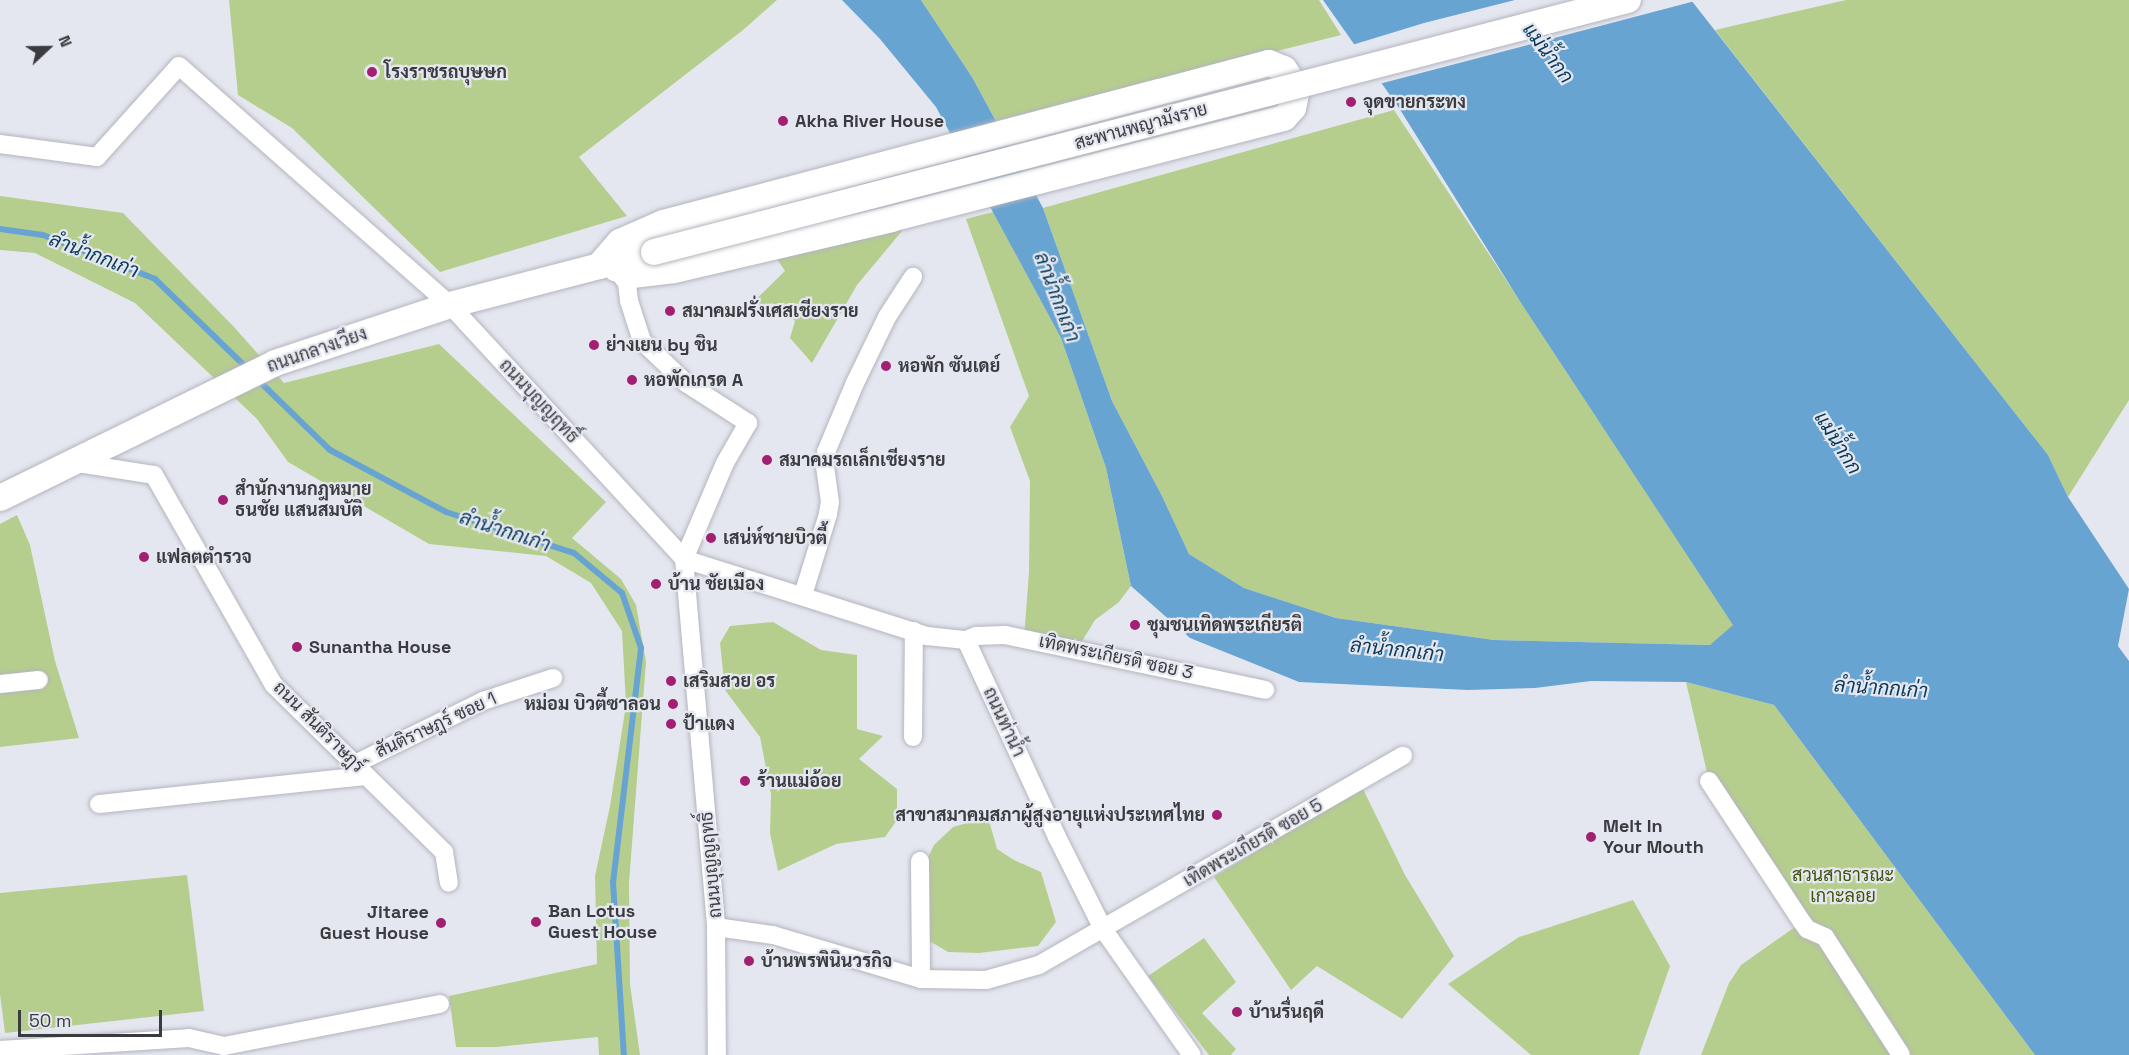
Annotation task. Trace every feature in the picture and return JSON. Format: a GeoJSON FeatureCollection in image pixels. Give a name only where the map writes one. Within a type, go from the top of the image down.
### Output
{"type":"FeatureCollection","features":[{"type":"Feature","properties":{"kind":"main road","name":"สะพานพญามังราย"},"geometry":{"type":"LineString","coordinates":[[654,252],[1628,0]]}},
{"type":"Feature","properties":{"kind":"main road"},"geometry":{"type":"LineString","coordinates":[[599,266],[620,242],[663,223],[1269,63],[1284,69],[1294,84],[1296,94],[1293,108],[1284,118],[973,198],[674,270],[626,276]]}},
{"type":"Feature","properties":{"kind":"main road","name":"ถนนกลางเวียง"},"geometry":{"type":"LineString","coordinates":[[0,498],[274,363],[450,305],[654,252]]}},
{"type":"Feature","properties":{"kind":"street","name":"ถนนบุญญฤทธิ์"},"geometry":{"type":"LineString","coordinates":[[0,144],[97,157],[179,66],[450,305],[684,558],[716,927],[717,1055]]}},
{"type":"Feature","properties":{"kind":"street"},"geometry":{"type":"LineString","coordinates":[[599,266],[626,276],[629,301],[642,341],[686,382],[748,423],[725,463],[684,558],[914,631],[948,640],[966,640]]}},
{"type":"Feature","properties":{"kind":"street"},"geometry":{"type":"LineString","coordinates":[[803,595],[828,514],[826,452],[857,377],[886,317],[913,278]]}},
{"type":"Feature","properties":{"kind":"street","name":"ถนน สันติราษฎร์"},"geometry":{"type":"LineString","coordinates":[[70,462],[154,475],[273,684],[444,852],[449,883]]}},
{"type":"Feature","properties":{"kind":"street"},"geometry":{"type":"LineString","coordinates":[[913,737],[914,631]]}},
{"type":"Feature","properties":{"kind":"street","name":"เทิดพระเกียรติ ซอย 3"},"geometry":{"type":"LineString","coordinates":[[966,640],[976,636],[1005,635],[1265,690]]}},
{"type":"Feature","properties":{"kind":"street","name":"ถนนท่าน้ำ"},"geometry":{"type":"LineString","coordinates":[[966,640],[1103,929],[1192,1055]]}},
{"type":"Feature","properties":{"kind":"street","name":"สันติราษฎร์ ซอย 1"},"geometry":{"type":"LineString","coordinates":[[361,770],[483,701],[553,678]]}},
{"type":"Feature","properties":{"kind":"street"},"geometry":{"type":"LineString","coordinates":[[0,684],[39,680]]}},
{"type":"Feature","properties":{"kind":"street","name":"เทิดพระเกียรติ ซอย 5"},"geometry":{"type":"LineString","coordinates":[[716,927],[773,935],[921,979],[986,980],[1039,965],[1403,756]]}},
{"type":"Feature","properties":{"kind":"street"},"geometry":{"type":"LineString","coordinates":[[99,804],[361,770]]}},
{"type":"Feature","properties":{"kind":"street"},"geometry":{"type":"LineString","coordinates":[[1709,781],[1802,922],[1807,928],[1825,937],[1901,1055]]}},
{"type":"Feature","properties":{"kind":"street"},"geometry":{"type":"LineString","coordinates":[[920,861],[921,979]]}},
{"type":"Feature","properties":{"kind":"street"},"geometry":{"type":"LineString","coordinates":[[0,1050],[189,1038],[224,1046],[440,1004]]}},
{"type":"Feature","properties":{"kind":"green space"},"geometry":{"type":"Polygon","coordinates":[[[229,0],[777,0],[743,30],[579,157],[627,216],[440,272],[292,128],[238,95],[229,0]]]}},
{"type":"Feature","properties":{"kind":"green space"},"geometry":{"type":"Polygon","coordinates":[[[921,0],[1319,0],[1341,35],[996,121],[972,77],[921,0]]]}},
{"type":"Feature","properties":{"kind":"green space"},"geometry":{"type":"Polygon","coordinates":[[[1846,0],[2129,0],[2129,400],[2068,497],[2048,455],[1715,30],[1846,0]]]}},
{"type":"Feature","properties":{"kind":"green space"},"geometry":{"type":"Polygon","coordinates":[[[1394,110],[1734,626],[1710,645],[1494,640],[1336,618],[1244,588],[1189,554],[1162,496],[1112,401],[1043,208],[1394,110]]]}},
{"type":"Feature","properties":{"kind":"green space"},"geometry":{"type":"Polygon","coordinates":[[[0,196],[123,213],[234,327],[284,383],[439,344],[606,502],[572,538],[621,579],[636,605],[646,662],[629,883],[630,984],[640,1055],[599,1055],[598,1037],[496,1047],[456,1047],[449,996],[597,964],[595,876],[610,806],[626,705],[622,631],[591,583],[546,556],[429,544],[288,462],[257,419],[135,303],[35,253],[0,250],[0,196]]]}},
{"type":"Feature","properties":{"kind":"green space"},"geometry":{"type":"Polygon","coordinates":[[[993,212],[1061,338],[1106,468],[1131,586],[1119,602],[1095,620],[1076,651],[1024,638],[1029,572],[1030,481],[1010,427],[1029,396],[966,219],[993,212]]]}},
{"type":"Feature","properties":{"kind":"green space"},"geometry":{"type":"Polygon","coordinates":[[[893,228],[902,231],[857,285],[812,363],[790,338],[795,321],[772,303],[761,314],[748,307],[785,271],[777,259],[815,246],[893,228]]]}},
{"type":"Feature","properties":{"kind":"green space"},"geometry":{"type":"Polygon","coordinates":[[[17,515],[30,545],[55,661],[79,738],[0,747],[0,524],[17,515]]]}},
{"type":"Feature","properties":{"kind":"green space"},"geometry":{"type":"Polygon","coordinates":[[[773,622],[821,650],[857,655],[857,729],[883,736],[859,759],[897,789],[897,820],[885,837],[836,844],[778,871],[770,833],[771,794],[760,737],[725,690],[720,643],[730,626],[773,622]]]}},
{"type":"Feature","properties":{"kind":"green space","name":"สวนสาธารณะ เกาะลอย"},"geometry":{"type":"Polygon","coordinates":[[[1686,682],[1774,705],[2035,1055],[1701,1055],[1729,983],[1741,965],[1802,922],[1709,781],[1686,682]]]}},
{"type":"Feature","properties":{"kind":"green space"},"geometry":{"type":"Polygon","coordinates":[[[1362,787],[1405,875],[1454,956],[1402,1019],[1317,966],[1291,990],[1214,877],[1362,787]]]}},
{"type":"Feature","properties":{"kind":"green space"},"geometry":{"type":"Polygon","coordinates":[[[988,817],[997,849],[1014,860],[1041,872],[1056,922],[1038,946],[979,953],[948,952],[921,936],[917,880],[934,845],[953,827],[988,817]]]}},
{"type":"Feature","properties":{"kind":"green space"},"geometry":{"type":"Polygon","coordinates":[[[187,875],[204,1011],[5,1033],[0,994],[0,893],[187,875]]]}},
{"type":"Feature","properties":{"kind":"green space"},"geometry":{"type":"Polygon","coordinates":[[[1633,900],[1670,966],[1639,1055],[1531,1055],[1448,984],[1519,937],[1633,900]]]}},
{"type":"Feature","properties":{"kind":"green space"},"geometry":{"type":"Polygon","coordinates":[[[1204,938],[1236,982],[1202,1013],[1236,1049],[1231,1055],[1209,1055],[1148,976],[1204,938]]]}},
{"type":"Feature","properties":{"kind":"water","name":"แม่น้ำกก"},"geometry":{"type":"Polygon","coordinates":[[[842,0],[921,0],[972,77],[1043,208],[1112,401],[1162,496],[1189,554],[1244,588],[1336,618],[1494,640],[1710,645],[1733,625],[1521,303],[1399,108],[1323,0],[1691,0],[2048,455],[2068,497],[2129,589],[2118,646],[2129,661],[2129,1055],[2035,1055],[1774,705],[1686,682],[1591,681],[1535,688],[1468,690],[1299,682],[1190,638],[1131,586],[1106,468],[1061,338],[936,107],[880,39],[842,0]]]}},
{"type":"Feature","properties":{"kind":"pier"},"geometry":{"type":"Polygon","coordinates":[[[1515,0],[1695,1],[1379,84],[1352,45],[1424,23],[1515,0]]]}},
{"type":"Feature","properties":{"kind":"waterway","name":"ลำน้ำกกเก่า"},"geometry":{"type":"LineString","coordinates":[[0,229],[43,235],[155,279],[248,369]]}},
{"type":"Feature","properties":{"kind":"waterway","name":"ลำน้ำกกเก่า"},"geometry":{"type":"LineString","coordinates":[[257,379],[330,450],[446,512],[574,553],[622,593],[641,648],[613,882],[624,1055]]}},
{"type":"Feature","properties":{"kind":"place","name":"โรงราชรถบุษษก"},"geometry":{"type":"Point","coordinates":[372,72]}},
{"type":"Feature","properties":{"kind":"place","name":"จุดขายกระทง"},"geometry":{"type":"Point","coordinates":[1351,102]}},
{"type":"Feature","properties":{"kind":"place","name":"Akha River House"},"geometry":{"type":"Point","coordinates":[783,121]}},
{"type":"Feature","properties":{"kind":"place","name":"สมาคมฝรั่งเศสเชียงราย"},"geometry":{"type":"Point","coordinates":[670,311]}},
{"type":"Feature","properties":{"kind":"place","name":"ย่างเยน by ชิน"},"geometry":{"type":"Point","coordinates":[594,345]}},
{"type":"Feature","properties":{"kind":"place","name":"หอพัก ซันเดย์"},"geometry":{"type":"Point","coordinates":[886,366]}},
{"type":"Feature","properties":{"kind":"place","name":"หอพักเกรด A"},"geometry":{"type":"Point","coordinates":[632,380]}},
{"type":"Feature","properties":{"kind":"place","name":"สมาคมรถเล็กเชียงราย"},"geometry":{"type":"Point","coordinates":[767,460]}},
{"type":"Feature","properties":{"kind":"place","name":"สำนักงานกฎหมาย ธนชัย แสนสมบัติ"},"geometry":{"type":"Point","coordinates":[223,500]}},
{"type":"Feature","properties":{"kind":"place","name":"เสน่ห์ชายบิวตี้"},"geometry":{"type":"Point","coordinates":[711,538]}},
{"type":"Feature","properties":{"kind":"place","name":"แฟลตตำรวจ"},"geometry":{"type":"Point","coordinates":[144,557]}},
{"type":"Feature","properties":{"kind":"place","name":"บ้าน ชัยเมือง"},"geometry":{"type":"Point","coordinates":[656,584]}},
{"type":"Feature","properties":{"kind":"place","name":"ชุมชนเทิดพระเกียรติ"},"geometry":{"type":"Point","coordinates":[1135,625]}},
{"type":"Feature","properties":{"kind":"place","name":"Sunantha House"},"geometry":{"type":"Point","coordinates":[297,647]}},
{"type":"Feature","properties":{"kind":"place","name":"เสริมสวย อร"},"geometry":{"type":"Point","coordinates":[671,681]}},
{"type":"Feature","properties":{"kind":"place","name":"หม่อม บิวตี้ซาลอน"},"geometry":{"type":"Point","coordinates":[673,704]}},
{"type":"Feature","properties":{"kind":"place","name":"ป้าแดง"},"geometry":{"type":"Point","coordinates":[671,724]}},
{"type":"Feature","properties":{"kind":"place","name":"ร้านแม่อ้อย"},"geometry":{"type":"Point","coordinates":[745,781]}},
{"type":"Feature","properties":{"kind":"place","name":"สาขาสมาคมสภาผู้สูงอายุแห่งประเทศไทย"},"geometry":{"type":"Point","coordinates":[1217,815]}},
{"type":"Feature","properties":{"kind":"place","name":"Melt In Your Mouth"},"geometry":{"type":"Point","coordinates":[1591,837]}},
{"type":"Feature","properties":{"kind":"place","name":"Ban Lotus Guest House"},"geometry":{"type":"Point","coordinates":[536,922]}},
{"type":"Feature","properties":{"kind":"place","name":"Jitaree Guest House"},"geometry":{"type":"Point","coordinates":[441,923]}},
{"type":"Feature","properties":{"kind":"place","name":"บ้านพรพินินวรกิจ"},"geometry":{"type":"Point","coordinates":[749,961]}},
{"type":"Feature","properties":{"kind":"place","name":"บ้านรื่นฤดี"},"geometry":{"type":"Point","coordinates":[1237,1012]}}]}
